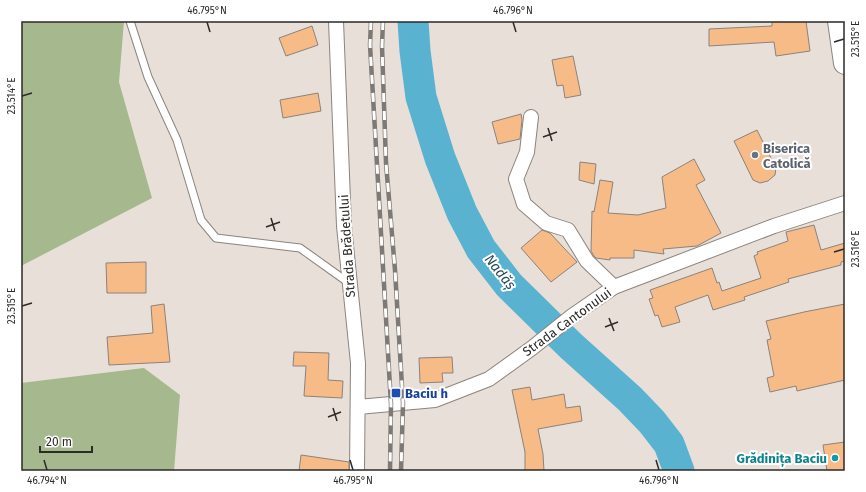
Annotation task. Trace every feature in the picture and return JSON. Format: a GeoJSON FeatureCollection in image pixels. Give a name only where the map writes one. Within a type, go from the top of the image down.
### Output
{"type":"FeatureCollection","features":[{"type":"Feature","properties":{"kind":"main road"},"geometry":{"type":"LineString","coordinates":[[839,21],[845,63]]}},
{"type":"Feature","properties":{"kind":"street","name":"Strada Brădetului"},"geometry":{"type":"LineString","coordinates":[[336,21],[344,226],[358,363],[357,471]]}},
{"type":"Feature","properties":{"kind":"street"},"geometry":{"type":"LineString","coordinates":[[531,117],[528,152],[516,179],[524,204],[546,223],[568,230],[587,261],[614,288]]}},
{"type":"Feature","properties":{"kind":"street","name":"Strada Cantonului"},"geometry":{"type":"LineString","coordinates":[[358,407],[436,400],[489,379],[532,348],[572,316],[614,288],[774,226],[845,203]]}},
{"type":"Feature","properties":{"kind":"lane"},"geometry":{"type":"LineString","coordinates":[[130,21],[148,77],[177,140],[201,220],[216,238],[300,248],[350,283]]}},
{"type":"Feature","properties":{"kind":"green space"},"geometry":{"type":"Polygon","coordinates":[[[21,21],[124,21],[119,82],[152,198],[21,266],[21,21]]]}},
{"type":"Feature","properties":{"kind":"green space"},"geometry":{"type":"Polygon","coordinates":[[[144,368],[180,395],[174,471],[21,471],[21,383],[144,368]]]}},
{"type":"Feature","properties":{"kind":"building"},"geometry":{"type":"Polygon","coordinates":[[[772,21],[806,21],[810,51],[776,56],[774,42],[709,46],[709,29],[772,26],[772,21]]]}},
{"type":"Feature","properties":{"kind":"building"},"geometry":{"type":"Polygon","coordinates":[[[312,26],[318,45],[286,56],[279,38],[312,26]]]}},
{"type":"Feature","properties":{"kind":"building"},"geometry":{"type":"Polygon","coordinates":[[[573,56],[581,95],[565,98],[563,85],[557,86],[552,60],[573,56]]]}},
{"type":"Feature","properties":{"kind":"building"},"geometry":{"type":"Polygon","coordinates":[[[318,93],[321,111],[283,118],[280,100],[318,93]]]}},
{"type":"Feature","properties":{"kind":"building"},"geometry":{"type":"Polygon","coordinates":[[[521,114],[522,120],[520,139],[498,144],[492,122],[521,114]]]}},
{"type":"Feature","properties":{"kind":"building","name":"Biserica Catolică"},"geometry":{"type":"Polygon","coordinates":[[[757,130],[776,168],[775,175],[768,181],[760,183],[753,180],[734,141],[757,130]]]}},
{"type":"Feature","properties":{"kind":"building"},"geometry":{"type":"Polygon","coordinates":[[[694,159],[705,180],[696,185],[721,233],[697,246],[663,249],[664,254],[634,250],[634,258],[610,258],[610,260],[596,258],[594,256],[591,251],[592,211],[594,212],[600,180],[613,182],[608,213],[638,215],[666,208],[662,177],[694,159]]]}},
{"type":"Feature","properties":{"kind":"building"},"geometry":{"type":"Polygon","coordinates":[[[580,162],[596,164],[594,184],[579,180],[580,162]]]}},
{"type":"Feature","properties":{"kind":"building"},"geometry":{"type":"Polygon","coordinates":[[[814,225],[821,250],[845,243],[845,261],[841,262],[841,265],[788,279],[789,282],[744,297],[745,300],[713,310],[708,295],[675,307],[680,322],[662,327],[658,315],[655,316],[649,299],[653,298],[650,290],[712,268],[717,283],[719,282],[722,291],[761,278],[754,256],[758,254],[757,252],[788,241],[786,232],[814,225]]]}},
{"type":"Feature","properties":{"kind":"building"},"geometry":{"type":"Polygon","coordinates":[[[542,230],[550,233],[577,262],[551,282],[521,248],[542,230]]]}},
{"type":"Feature","properties":{"kind":"building"},"geometry":{"type":"Polygon","coordinates":[[[146,262],[146,293],[107,293],[106,263],[146,262]]]}},
{"type":"Feature","properties":{"kind":"building"},"geometry":{"type":"Polygon","coordinates":[[[164,304],[170,362],[109,365],[107,337],[153,333],[151,306],[164,304]]]}},
{"type":"Feature","properties":{"kind":"building"},"geometry":{"type":"Polygon","coordinates":[[[845,304],[845,380],[797,391],[796,386],[770,392],[767,378],[774,376],[767,340],[771,339],[766,321],[845,304]]]}},
{"type":"Feature","properties":{"kind":"building"},"geometry":{"type":"Polygon","coordinates":[[[294,352],[329,353],[328,380],[343,381],[342,398],[304,396],[306,366],[293,366],[294,352]]]}},
{"type":"Feature","properties":{"kind":"building"},"geometry":{"type":"Polygon","coordinates":[[[452,357],[453,373],[442,373],[443,382],[420,383],[419,358],[452,357]]]}},
{"type":"Feature","properties":{"kind":"building"},"geometry":{"type":"Polygon","coordinates":[[[530,387],[532,400],[564,394],[566,408],[580,406],[582,421],[538,429],[543,454],[544,471],[525,471],[525,452],[512,390],[530,387]]]}},
{"type":"Feature","properties":{"kind":"building","name":"Grădinița Baciu"},"geometry":{"type":"Polygon","coordinates":[[[845,442],[845,471],[827,471],[823,445],[845,442]]]}},
{"type":"Feature","properties":{"kind":"building"},"geometry":{"type":"Polygon","coordinates":[[[301,455],[349,462],[349,471],[299,471],[301,455]]]}},
{"type":"Feature","properties":{"kind":"waterway","name":"Nadăș"},"geometry":{"type":"LineString","coordinates":[[413,21],[421,97],[440,158],[462,213],[481,249],[509,285],[571,346],[630,399],[652,422],[669,444],[679,471]]}},
{"type":"Feature","properties":{"kind":"railway"},"geometry":{"type":"LineString","coordinates":[[371,21],[370,45],[391,404],[390,471]]}},
{"type":"Feature","properties":{"kind":"railway"},"geometry":{"type":"LineString","coordinates":[[383,21],[382,46],[386,163],[395,270],[403,403],[401,471]]}},
{"type":"Feature","properties":{"kind":"place","name":"Biserica Catolică"},"geometry":{"type":"Point","coordinates":[755,155]}},
{"type":"Feature","properties":{"kind":"place","name":"Baciu h"},"geometry":{"type":"Point","coordinates":[396,393]}},
{"type":"Feature","properties":{"kind":"place","name":"Grădinița Baciu"},"geometry":{"type":"Point","coordinates":[835,458]}}]}
